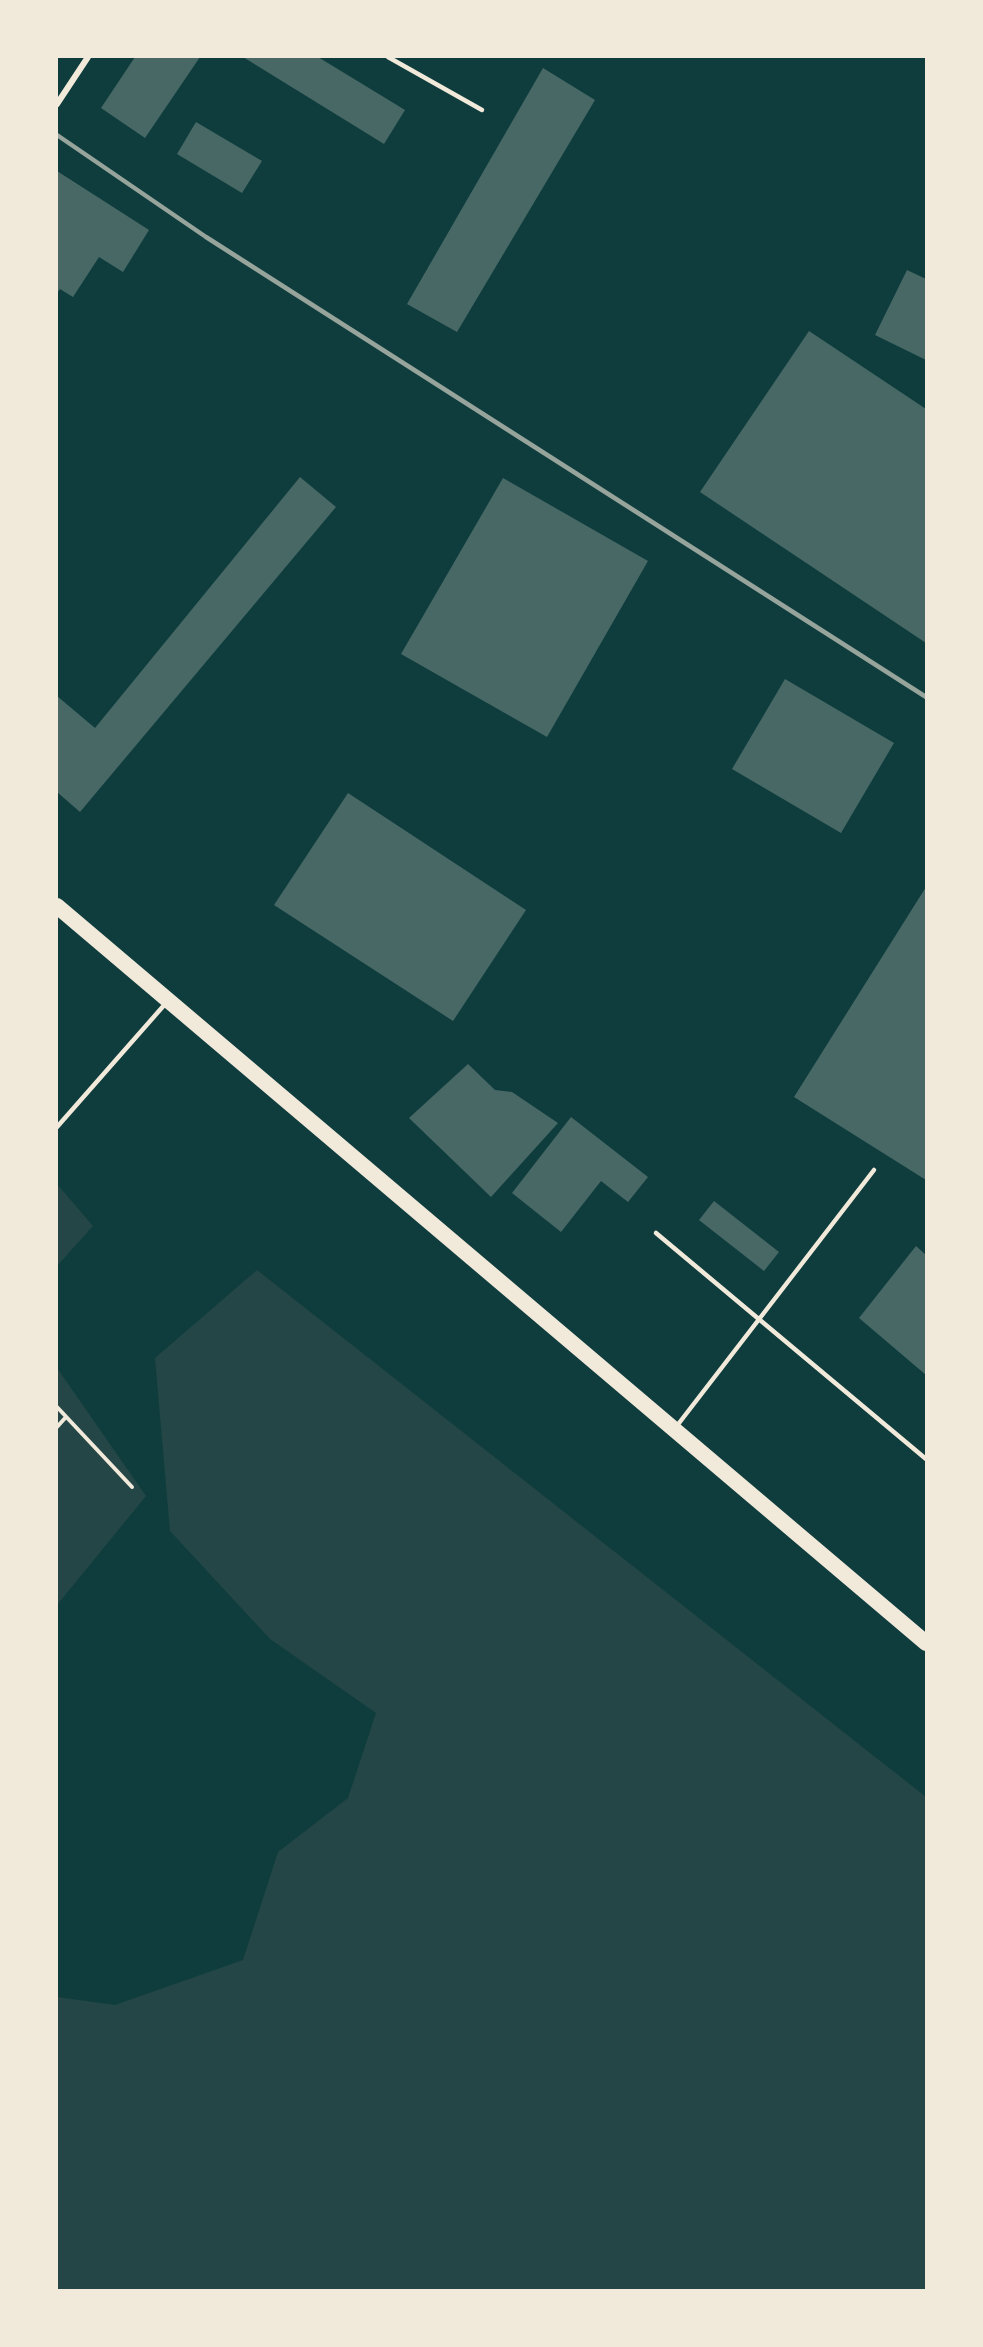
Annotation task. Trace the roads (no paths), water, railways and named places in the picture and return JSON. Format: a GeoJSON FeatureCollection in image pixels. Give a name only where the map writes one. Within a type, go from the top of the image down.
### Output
{"type":"FeatureCollection","features":[{"type":"Feature","properties":{"kind":"highway"},"geometry":{"type":"LineString","coordinates":[[57,906],[926,1643]]}},
{"type":"Feature","properties":{"kind":"street"},"geometry":{"type":"LineString","coordinates":[[57,104],[88,57]]}},
{"type":"Feature","properties":{"kind":"lane"},"geometry":{"type":"LineString","coordinates":[[388,57],[482,110]]}},
{"type":"Feature","properties":{"kind":"lane"},"geometry":{"type":"LineString","coordinates":[[57,1127],[167,1001]]}},
{"type":"Feature","properties":{"kind":"lane"},"geometry":{"type":"LineString","coordinates":[[674,1430],[874,1170]]}},
{"type":"Feature","properties":{"kind":"lane"},"geometry":{"type":"LineString","coordinates":[[656,1233],[926,1459]]}},
{"type":"Feature","properties":{"kind":"railway"},"geometry":{"type":"LineString","coordinates":[[57,135],[206,237],[926,697]]}}]}
